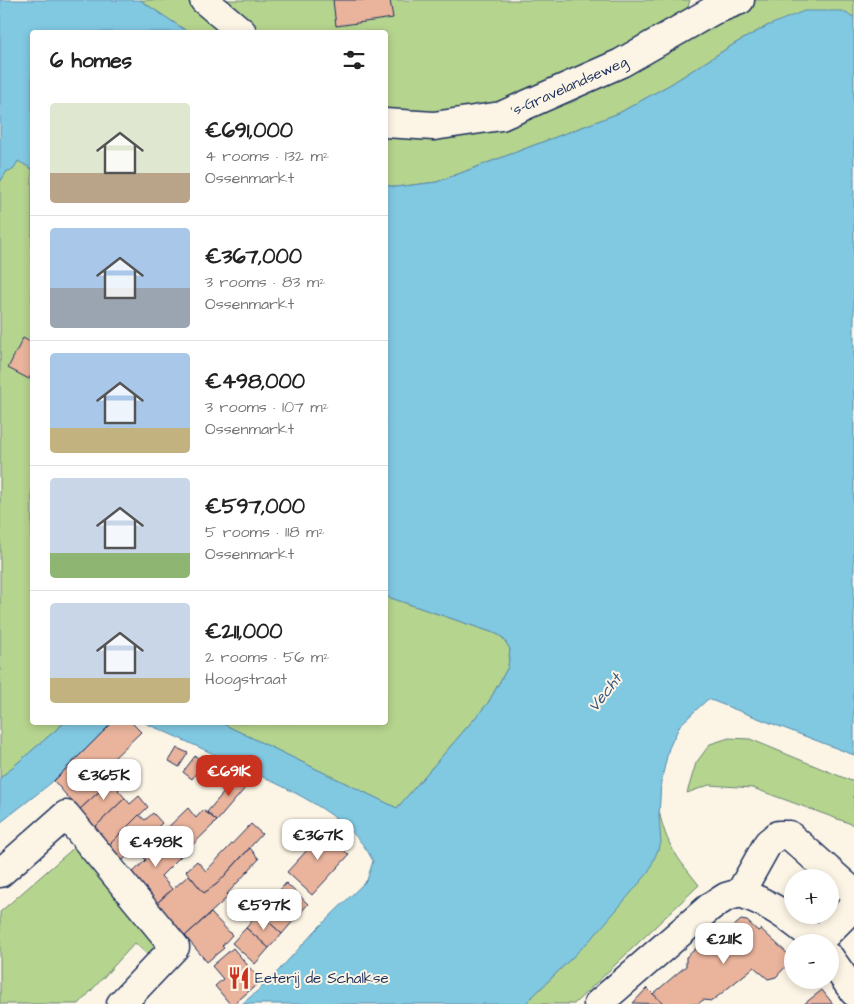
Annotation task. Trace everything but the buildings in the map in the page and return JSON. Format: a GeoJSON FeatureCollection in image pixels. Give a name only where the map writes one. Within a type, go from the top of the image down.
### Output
{"type":"FeatureCollection","features":[{"type":"Feature","properties":{"kind":"street"},"geometry":{"type":"LineString","coordinates":[[204,0],[240,30]]}},
{"type":"Feature","properties":{"kind":"street","name":"'s-Gravelandseweg"},"geometry":{"type":"LineString","coordinates":[[388,123],[434,126],[501,116],[621,63],[712,11],[740,0]]}},
{"type":"Feature","properties":{"kind":"street"},"geometry":{"type":"LineString","coordinates":[[0,873],[66,815],[175,947],[121,1004]]}},
{"type":"Feature","properties":{"kind":"street"},"geometry":{"type":"LineString","coordinates":[[740,894],[768,843],[778,835],[788,836],[854,893]]}},
{"type":"Feature","properties":{"kind":"street"},"geometry":{"type":"LineString","coordinates":[[598,1004],[710,907],[726,898],[740,894],[760,900],[780,912],[809,934]]}},
{"type":"Feature","properties":{"kind":"street"},"geometry":{"type":"LineString","coordinates":[[827,934],[854,906]]}},
{"type":"Feature","properties":{"kind":"street"},"geometry":{"type":"LineString","coordinates":[[839,971],[854,992]]}},
{"type":"Feature","properties":{"kind":"green space"},"geometry":{"type":"Polygon","coordinates":[[[140,0],[187,0],[223,30],[185,30],[140,0]]]}},
{"type":"Feature","properties":{"kind":"green space"},"geometry":{"type":"Polygon","coordinates":[[[222,0],[690,0],[687,11],[635,44],[489,107],[453,113],[388,112],[388,30],[254,30],[222,0]]]}},
{"type":"Feature","properties":{"kind":"green space"},"geometry":{"type":"Polygon","coordinates":[[[756,0],[854,0],[854,17],[841,11],[767,26],[619,113],[437,182],[396,187],[388,186],[388,133],[540,112],[573,102],[729,13],[756,0]]]}},
{"type":"Feature","properties":{"kind":"green space"},"geometry":{"type":"Polygon","coordinates":[[[19,161],[30,168],[30,725],[62,725],[0,778],[0,182],[7,171],[19,161]]]}},
{"type":"Feature","properties":{"kind":"green space"},"geometry":{"type":"Polygon","coordinates":[[[388,597],[497,634],[503,638],[510,649],[508,667],[488,703],[397,808],[225,725],[388,725],[388,597]]]}},
{"type":"Feature","properties":{"kind":"green space"},"geometry":{"type":"Polygon","coordinates":[[[729,738],[750,739],[854,782],[854,825],[753,788],[709,785],[687,793],[696,763],[710,744],[729,738]]]}},
{"type":"Feature","properties":{"kind":"green space"},"geometry":{"type":"Polygon","coordinates":[[[659,811],[669,843],[699,885],[574,1004],[525,1004],[595,935],[659,817],[659,811]]]}},
{"type":"Feature","properties":{"kind":"green space"},"geometry":{"type":"Polygon","coordinates":[[[77,845],[162,946],[149,956],[135,943],[79,1004],[0,1004],[0,912],[77,845]]]}},
{"type":"Feature","properties":{"kind":"water"},"geometry":{"type":"Polygon","coordinates":[[[0,0],[140,0],[185,30],[30,30],[30,168],[18,161],[13,170],[7,171],[0,182],[0,0]]]}},
{"type":"Feature","properties":{"kind":"water","name":"Vecht"},"geometry":{"type":"Polygon","coordinates":[[[804,11],[842,11],[854,17],[854,755],[708,699],[680,725],[669,748],[661,782],[659,817],[661,843],[648,873],[595,935],[525,1004],[242,1004],[268,982],[316,930],[367,880],[373,861],[362,844],[348,829],[313,803],[273,782],[150,725],[225,725],[397,808],[488,703],[508,667],[510,649],[503,638],[497,634],[388,597],[388,186],[396,187],[437,182],[619,113],[767,26],[804,11]]]}},
{"type":"Feature","properties":{"kind":"water"},"geometry":{"type":"Polygon","coordinates":[[[62,725],[110,725],[51,783],[0,823],[0,778],[62,725]]]}},
{"type":"Feature","properties":{"kind":"place","name":"Eeterij de Schalkse"},"geometry":{"type":"Point","coordinates":[239,978]}}]}
